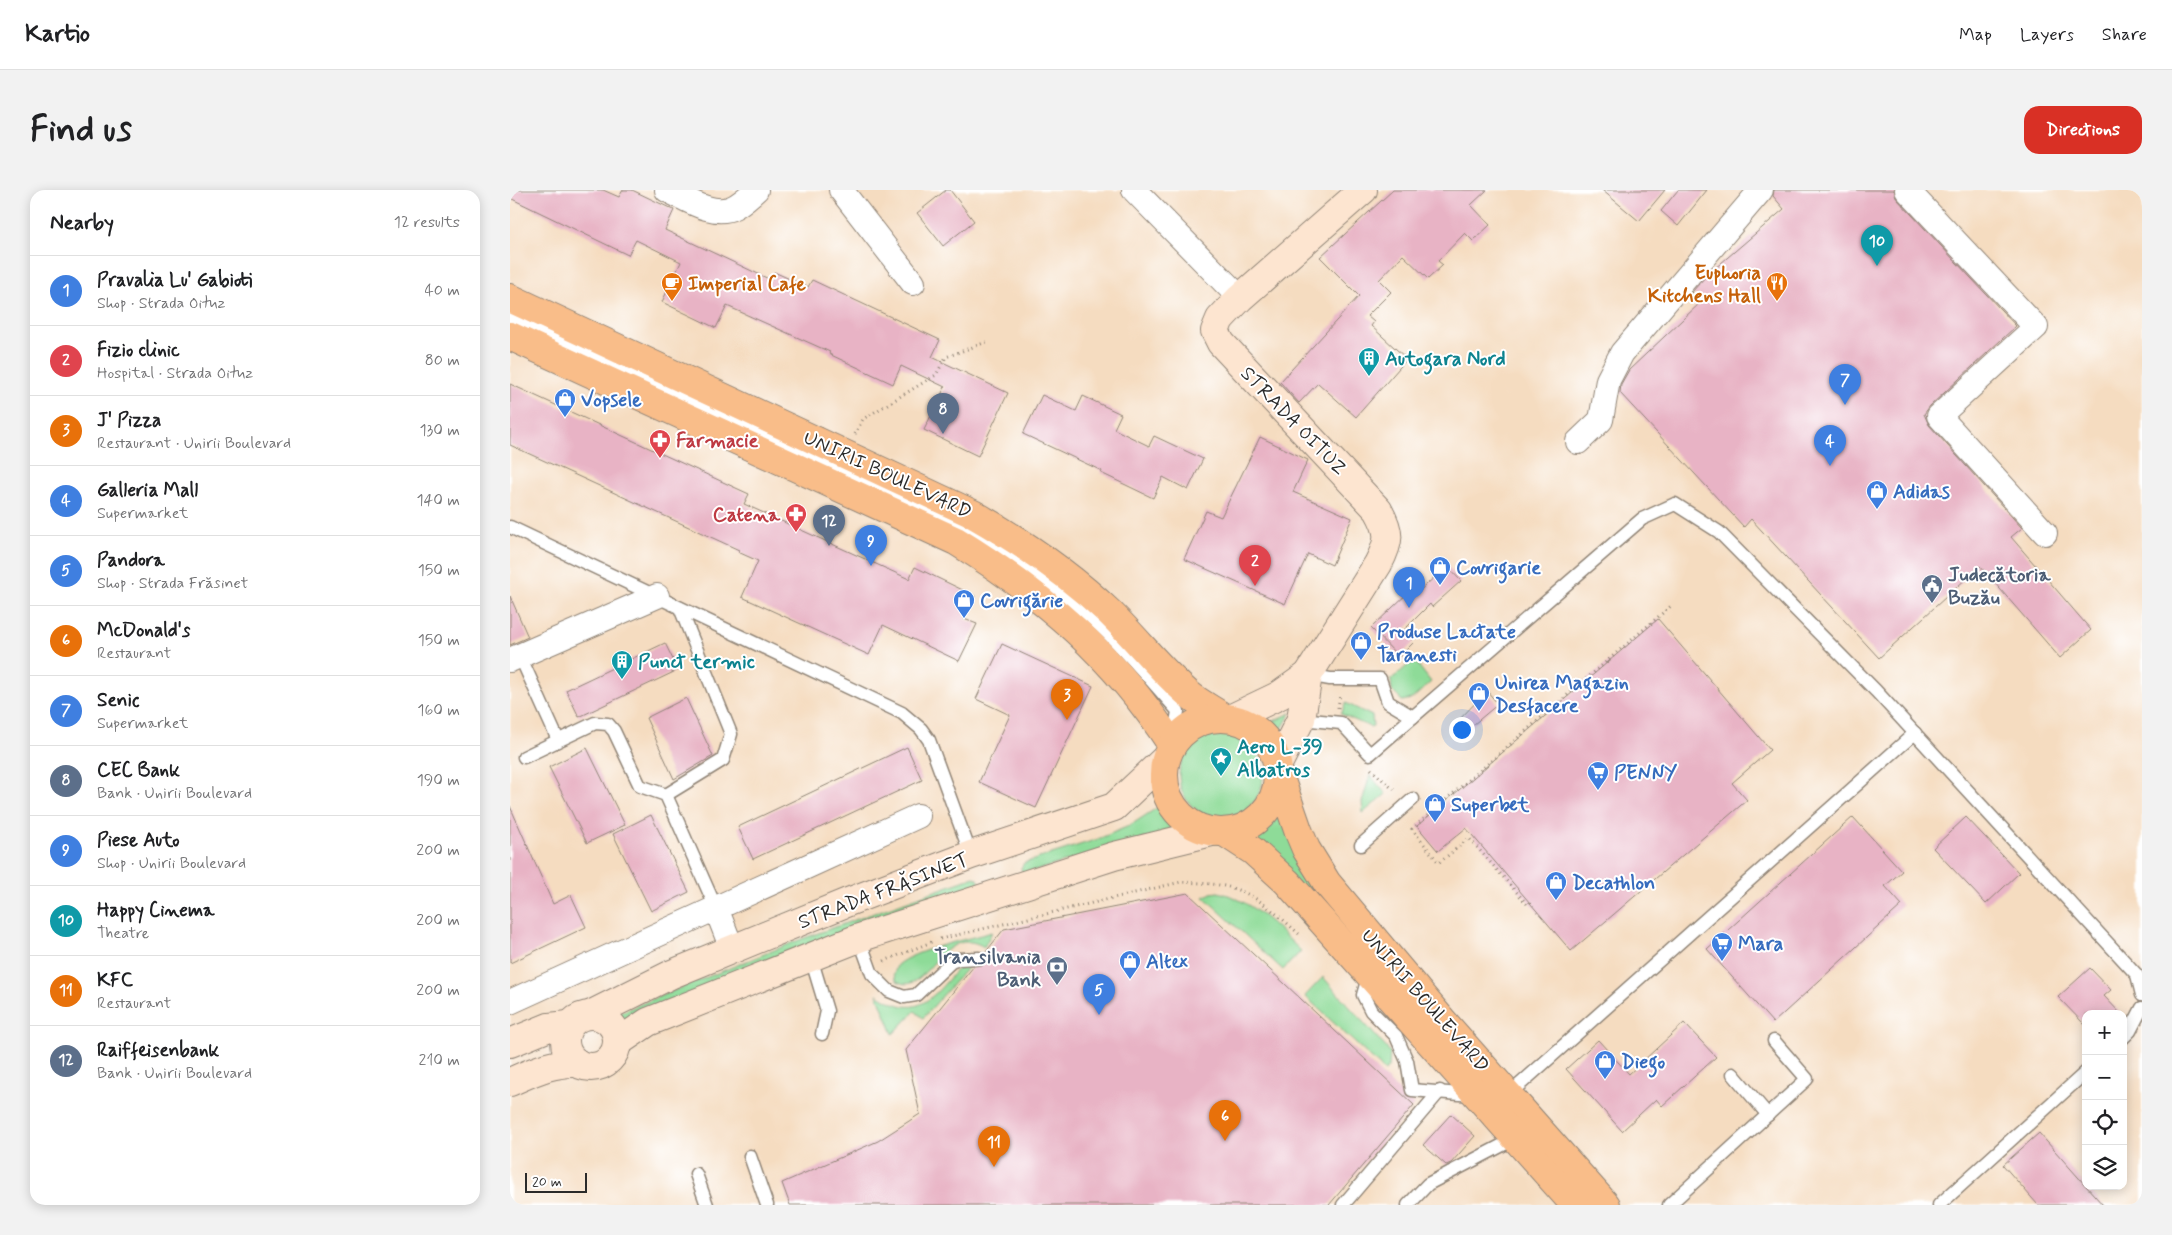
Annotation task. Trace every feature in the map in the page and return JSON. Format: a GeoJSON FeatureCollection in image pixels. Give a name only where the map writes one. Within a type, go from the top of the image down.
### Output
{"type":"FeatureCollection","features":[{"type":"Feature","properties":{"kind":"main road"},"geometry":{"type":"LineString","coordinates":[[1240,298],[1363,190]]}},
{"type":"Feature","properties":{"kind":"main road","name":"UNIRII BOULEVARD"},"geometry":{"type":"LineString","coordinates":[[510,298],[973,514],[1016,539],[1073,580],[1109,612],[1178,684],[1193,697],[1228,717]]}},
{"type":"Feature","properties":{"kind":"main road","name":"STRADA OITUZ"},"geometry":{"type":"LineString","coordinates":[[1228,717],[1280,696],[1308,675],[1378,564],[1386,550],[1388,536],[1386,524],[1378,510],[1221,344],[1215,331],[1220,319],[1240,298]]}},
{"type":"Feature","properties":{"kind":"main road","name":"UNIRII BOULEVARD"},"geometry":{"type":"LineString","coordinates":[[510,336],[956,541],[969,549],[1024,586],[1051,607],[1085,638],[1134,691],[1169,752]]}},
{"type":"Feature","properties":{"kind":"main road","name":"STRADA OITUZ"},"geometry":{"type":"LineString","coordinates":[[1279,770],[1301,719],[1308,675]]}},
{"type":"Feature","properties":{"kind":"main road"},"geometry":{"type":"LineString","coordinates":[[1228,717],[1253,726],[1270,742],[1279,770],[1275,797],[1263,815],[1245,828],[1218,832],[1194,826],[1181,816],[1172,804],[1163,774],[1169,752],[1182,733],[1194,724],[1208,719],[1228,717]]}},
{"type":"Feature","properties":{"kind":"main road","name":"STRADA FRĂSINET"},"geometry":{"type":"LineString","coordinates":[[510,1043],[549,1027],[581,1020],[672,974],[848,902],[971,856],[1114,807],[1169,752]]}},
{"type":"Feature","properties":{"kind":"main road","name":"UNIRII BOULEVARD"},"geometry":{"type":"LineString","coordinates":[[1279,770],[1306,849],[1327,883],[1508,1095],[1606,1205]]}},
{"type":"Feature","properties":{"kind":"main road","name":"UNIRII BOULEVARD"},"geometry":{"type":"LineString","coordinates":[[1218,832],[1253,851],[1287,882],[1574,1205]]}},
{"type":"Feature","properties":{"kind":"main road","name":"STRADA FRĂSINET"},"geometry":{"type":"LineString","coordinates":[[617,1043],[648,1022],[859,938],[1114,856],[1218,832]]}},
{"type":"Feature","properties":{"kind":"main road"},"geometry":{"type":"LineString","coordinates":[[510,1082],[548,1065],[562,1062],[577,1063],[585,1066],[603,1064],[610,1059],[617,1043],[617,1034],[608,1020],[581,1020],[565,1041],[566,1050],[577,1063]]}},
{"type":"Feature","properties":{"kind":"street"},"geometry":{"type":"LineString","coordinates":[[667,190],[703,206],[722,210],[737,205],[756,190]]}},
{"type":"Feature","properties":{"kind":"street"},"geometry":{"type":"LineString","coordinates":[[841,190],[913,284]]}},
{"type":"Feature","properties":{"kind":"street"},"geometry":{"type":"LineString","coordinates":[[1134,190],[1240,298]]}},
{"type":"Feature","properties":{"kind":"street"},"geometry":{"type":"LineString","coordinates":[[1578,442],[1601,420],[1608,380],[1622,352],[1761,190]]}},
{"type":"Feature","properties":{"kind":"street"},"geometry":{"type":"LineString","coordinates":[[1907,190],[2036,327],[1939,416],[2045,533]]}},
{"type":"Feature","properties":{"kind":"street"},"geometry":{"type":"LineString","coordinates":[[515,658],[657,596]]}},
{"type":"Feature","properties":{"kind":"street"},"geometry":{"type":"LineString","coordinates":[[510,1002],[918,816]]}},
{"type":"Feature","properties":{"kind":"street"},"geometry":{"type":"LineString","coordinates":[[716,908],[732,949]]}},
{"type":"Feature","properties":{"kind":"lane"},"geometry":{"type":"LineString","coordinates":[[510,317],[964,526],[1001,548],[1060,592],[1101,627],[1178,711],[1228,717]]}},
{"type":"Feature","properties":{"kind":"lane"},"geometry":{"type":"LineString","coordinates":[[1301,719],[1341,723],[1370,754],[1642,519],[1675,504],[1719,532],[1914,733],[2137,975],[2142,994]]}},
{"type":"Feature","properties":{"kind":"lane"},"geometry":{"type":"LineString","coordinates":[[510,527],[902,713],[922,729],[929,740],[971,856]]}},
{"type":"Feature","properties":{"kind":"lane"},"geometry":{"type":"LineString","coordinates":[[666,796],[723,760],[731,734],[680,608]]}},
{"type":"Feature","properties":{"kind":"lane"},"geometry":{"type":"LineString","coordinates":[[515,658],[558,740]]}},
{"type":"Feature","properties":{"kind":"lane"},"geometry":{"type":"LineString","coordinates":[[1308,675],[1330,679],[1380,678],[1388,702],[1413,717]]}},
{"type":"Feature","properties":{"kind":"lane"},"geometry":{"type":"LineString","coordinates":[[1169,752],[1178,711]]}},
{"type":"Feature","properties":{"kind":"lane"},"geometry":{"type":"LineString","coordinates":[[524,757],[595,723],[608,724],[614,731],[640,786],[666,796],[716,908]]}},
{"type":"Feature","properties":{"kind":"lane"},"geometry":{"type":"LineString","coordinates":[[1508,1095],[1914,733]]}},
{"type":"Feature","properties":{"kind":"lane"},"geometry":{"type":"LineString","coordinates":[[1361,845],[1410,801]]}},
{"type":"Feature","properties":{"kind":"lane"},"geometry":{"type":"LineString","coordinates":[[859,938],[872,974],[889,991],[896,995],[910,997],[916,995],[951,962],[959,958],[979,958]]}},
{"type":"Feature","properties":{"kind":"lane"},"geometry":{"type":"LineString","coordinates":[[810,958],[827,1011],[822,1034]]}},
{"type":"Feature","properties":{"kind":"lane"},"geometry":{"type":"LineString","coordinates":[[1369,974],[1363,995],[1371,1011],[1396,1036],[1407,1061],[1412,1090],[1477,1095]]}},
{"type":"Feature","properties":{"kind":"lane"},"geometry":{"type":"LineString","coordinates":[[2127,1035],[2142,1008]]}},
{"type":"Feature","properties":{"kind":"lane"},"geometry":{"type":"LineString","coordinates":[[1670,1205],[1807,1080],[1774,1041]]}},
{"type":"Feature","properties":{"kind":"lane"},"geometry":{"type":"LineString","coordinates":[[1733,1074],[1768,1115]]}},
{"type":"Feature","properties":{"kind":"lane"},"geometry":{"type":"LineString","coordinates":[[1939,1205],[2082,1076]]}},
{"type":"Feature","properties":{"kind":"lane"},"geometry":{"type":"LineString","coordinates":[[1343,1205],[1440,1091]]}},
{"type":"Feature","properties":{"kind":"lane"},"geometry":{"type":"LineString","coordinates":[[1408,1205],[1428,1184],[1516,1138]]}},
{"type":"Feature","properties":{"kind":"lane"},"geometry":{"type":"LineString","coordinates":[[750,1156],[767,1205]]}},
{"type":"Feature","properties":{"kind":"lane"},"geometry":{"type":"LineString","coordinates":[[696,1174],[707,1205]]}},
{"type":"Feature","properties":{"kind":"path"},"geometry":{"type":"LineString","coordinates":[[846,454],[863,419],[936,375],[946,356],[989,341]]}},
{"type":"Feature","properties":{"kind":"path"},"geometry":{"type":"LineString","coordinates":[[1527,904],[1469,838],[1439,862],[1412,829],[1672,606]]}},
{"type":"Feature","properties":{"kind":"path"},"geometry":{"type":"LineString","coordinates":[[1366,765],[1410,801],[1422,820]]}},
{"type":"Feature","properties":{"kind":"path"},"geometry":{"type":"LineString","coordinates":[[869,966],[937,940],[1181,882],[1212,884],[1236,889],[1251,896],[1277,913],[1303,938]]}},
{"type":"Feature","properties":{"kind":"green space"},"geometry":{"type":"Polygon","coordinates":[[[1414,660],[1431,682],[1412,699],[1402,701],[1392,691],[1391,680],[1414,660]]]}},
{"type":"Feature","properties":{"kind":"green space"},"geometry":{"type":"Polygon","coordinates":[[[1346,703],[1372,716],[1373,726],[1370,727],[1341,714],[1346,703]]]}},
{"type":"Feature","properties":{"kind":"green space"},"geometry":{"type":"Polygon","coordinates":[[[1291,713],[1276,739],[1266,728],[1267,724],[1291,713]]]}},
{"type":"Feature","properties":{"kind":"green space"},"geometry":{"type":"Polygon","coordinates":[[[1221,734],[1244,741],[1256,753],[1263,776],[1256,799],[1244,811],[1221,818],[1198,811],[1186,799],[1179,776],[1186,753],[1198,741],[1221,734]]]}},
{"type":"Feature","properties":{"kind":"green space"},"geometry":{"type":"Polygon","coordinates":[[[1370,775],[1386,794],[1363,813],[1362,802],[1370,775]]]}},
{"type":"Feature","properties":{"kind":"green space"},"geometry":{"type":"Polygon","coordinates":[[[1160,806],[1166,820],[1175,830],[1023,874],[1021,868],[1024,863],[1098,839],[1129,826],[1160,806]]]}},
{"type":"Feature","properties":{"kind":"green space"},"geometry":{"type":"Polygon","coordinates":[[[1280,815],[1404,994],[1254,838],[1266,832],[1280,815]]]}},
{"type":"Feature","properties":{"kind":"green space"},"geometry":{"type":"Polygon","coordinates":[[[974,877],[978,879],[981,886],[625,1025],[618,1017],[621,1012],[799,940],[974,877]]]}},
{"type":"Feature","properties":{"kind":"green space"},"geometry":{"type":"Polygon","coordinates":[[[1218,892],[1242,901],[1253,908],[1301,951],[1283,970],[1204,897],[1218,892]]]}},
{"type":"Feature","properties":{"kind":"green space"},"geometry":{"type":"Polygon","coordinates":[[[992,932],[984,947],[969,942],[956,944],[916,980],[906,984],[896,980],[894,974],[897,965],[916,954],[992,932]]]}},
{"type":"Feature","properties":{"kind":"green space"},"geometry":{"type":"Polygon","coordinates":[[[969,966],[923,1018],[915,1011],[893,1034],[877,994],[898,1005],[916,1006],[923,1003],[939,990],[957,970],[969,966]]]}},
{"type":"Feature","properties":{"kind":"green space"},"geometry":{"type":"Polygon","coordinates":[[[1323,977],[1390,1052],[1389,1066],[1385,1071],[1305,996],[1323,977]]]}},
{"type":"Feature","properties":{"kind":"building"},"geometry":{"type":"Polygon","coordinates":[[[510,190],[603,190],[619,197],[623,190],[632,190],[674,210],[665,230],[771,280],[774,272],[808,287],[812,280],[940,340],[932,357],[1008,393],[978,456],[924,430],[945,387],[901,366],[893,384],[829,354],[830,352],[727,306],[716,328],[662,302],[681,262],[636,240],[628,255],[510,198],[510,190]]]}},
{"type":"Feature","properties":{"kind":"building"},"geometry":{"type":"Polygon","coordinates":[[[946,190],[950,190],[974,221],[943,246],[917,213],[946,190]]]}},
{"type":"Feature","properties":{"kind":"building"},"geometry":{"type":"Polygon","coordinates":[[[1393,190],[1487,190],[1471,205],[1490,225],[1473,241],[1465,233],[1438,261],[1443,265],[1428,279],[1403,255],[1379,280],[1391,292],[1367,316],[1374,322],[1371,326],[1407,359],[1356,417],[1318,383],[1299,403],[1280,382],[1359,296],[1320,257],[1393,190]]]}},
{"type":"Feature","properties":{"kind":"building"},"geometry":{"type":"Polygon","coordinates":[[[1602,190],[1665,190],[1639,221],[1602,190]]]}},
{"type":"Feature","properties":{"kind":"building"},"geometry":{"type":"Polygon","coordinates":[[[1678,190],[1707,190],[1678,226],[1661,211],[1678,190]]]}},
{"type":"Feature","properties":{"kind":"building"},"geometry":{"type":"Polygon","coordinates":[[[1774,190],[1894,190],[1897,199],[2016,326],[1930,406],[1924,414],[1929,425],[2022,528],[2011,537],[2091,630],[2060,658],[1980,566],[1879,658],[1751,519],[1744,527],[1620,393],[1621,384],[1629,370],[1701,302],[1692,292],[1706,276],[1784,209],[1773,196],[1774,190]]]}},
{"type":"Feature","properties":{"kind":"building"},"geometry":{"type":"Polygon","coordinates":[[[510,384],[749,494],[744,504],[909,579],[915,567],[975,596],[964,619],[977,624],[959,661],[883,625],[869,655],[742,597],[758,561],[738,552],[739,550],[510,445],[510,384]]]}},
{"type":"Feature","properties":{"kind":"building"},"geometry":{"type":"Polygon","coordinates":[[[1042,395],[1076,411],[1083,396],[1121,414],[1114,429],[1149,446],[1154,436],[1203,459],[1188,490],[1163,477],[1153,498],[1101,473],[1102,471],[1023,434],[1042,395]]]}},
{"type":"Feature","properties":{"kind":"building"},"geometry":{"type":"Polygon","coordinates":[[[1260,437],[1308,460],[1293,492],[1352,518],[1332,565],[1308,554],[1285,604],[1184,559],[1206,511],[1221,517],[1260,437]]]}},
{"type":"Feature","properties":{"kind":"building"},"geometry":{"type":"Polygon","coordinates":[[[1447,566],[1461,581],[1432,607],[1430,604],[1403,631],[1414,642],[1399,657],[1371,628],[1412,589],[1416,594],[1447,566]]]}},
{"type":"Feature","properties":{"kind":"building"},"geometry":{"type":"Polygon","coordinates":[[[510,596],[528,637],[510,645],[510,596]]]}},
{"type":"Feature","properties":{"kind":"building","name":"PENNY"},"geometry":{"type":"Polygon","coordinates":[[[1658,619],[1770,750],[1732,783],[1747,800],[1571,951],[1466,828],[1438,851],[1417,826],[1658,619]]]}},
{"type":"Feature","properties":{"kind":"building","name":"Punct termic"},"geometry":{"type":"Polygon","coordinates":[[[665,643],[678,670],[579,717],[566,690],[665,643]]]}},
{"type":"Feature","properties":{"kind":"building"},"geometry":{"type":"Polygon","coordinates":[[[1002,644],[1093,686],[1036,808],[979,782],[1010,715],[976,699],[1002,644]]]}},
{"type":"Feature","properties":{"kind":"building"},"geometry":{"type":"Polygon","coordinates":[[[1487,691],[1498,704],[1461,735],[1453,726],[1487,691]]]}},
{"type":"Feature","properties":{"kind":"building"},"geometry":{"type":"Polygon","coordinates":[[[686,698],[713,756],[674,779],[646,718],[686,698]]]}},
{"type":"Feature","properties":{"kind":"building"},"geometry":{"type":"Polygon","coordinates":[[[907,747],[922,780],[753,859],[738,827],[907,747]]]}},
{"type":"Feature","properties":{"kind":"building"},"geometry":{"type":"Polygon","coordinates":[[[587,748],[625,825],[587,843],[549,767],[587,748]]]}},
{"type":"Feature","properties":{"kind":"building"},"geometry":{"type":"Polygon","coordinates":[[[510,806],[553,904],[571,895],[586,927],[510,963],[510,806]]]}},
{"type":"Feature","properties":{"kind":"building"},"geometry":{"type":"Polygon","coordinates":[[[651,815],[689,892],[651,911],[613,834],[651,815]]]}},
{"type":"Feature","properties":{"kind":"building"},"geometry":{"type":"Polygon","coordinates":[[[1853,817],[1902,871],[1885,886],[1902,905],[1773,1023],[1707,949],[1853,817]]]}},
{"type":"Feature","properties":{"kind":"building"},"geometry":{"type":"Polygon","coordinates":[[[1966,817],[2019,873],[1986,904],[1933,848],[1966,817]]]}},
{"type":"Feature","properties":{"kind":"building"},"geometry":{"type":"Polygon","coordinates":[[[1188,893],[1414,1105],[1329,1205],[790,1205],[782,1183],[878,1141],[920,1114],[906,1050],[974,966],[983,965],[986,962],[987,957],[985,953],[1004,929],[1188,893]]]}},
{"type":"Feature","properties":{"kind":"building"},"geometry":{"type":"Polygon","coordinates":[[[2090,968],[2111,990],[2104,996],[2117,1010],[2082,1010],[2082,1022],[2058,997],[2090,968]]]}},
{"type":"Feature","properties":{"kind":"building"},"geometry":{"type":"Polygon","coordinates":[[[1684,1023],[1716,1057],[1662,1106],[1656,1099],[1622,1131],[1566,1069],[1598,1040],[1629,1074],[1684,1023]]]}},
{"type":"Feature","properties":{"kind":"building"},"geometry":{"type":"Polygon","coordinates":[[[1451,1114],[1475,1136],[1451,1163],[1446,1165],[1423,1145],[1451,1114]]]}},
{"type":"Feature","properties":{"kind":"building"},"geometry":{"type":"Polygon","coordinates":[[[2039,1133],[2082,1181],[2082,1190],[2090,1190],[2103,1205],[2038,1205],[2003,1165],[2039,1133]]]}},
{"type":"Feature","properties":{"kind":"place","name":"Happy Cinema"},"geometry":{"type":"Point","coordinates":[1877,266]}},
{"type":"Feature","properties":{"kind":"place","name":"Imperial Cafe"},"geometry":{"type":"Point","coordinates":[672,302]}},
{"type":"Feature","properties":{"kind":"place","name":"Euphoria Kitchens Hall"},"geometry":{"type":"Point","coordinates":[1777,302]}},
{"type":"Feature","properties":{"kind":"place","name":"Autogara Nord"},"geometry":{"type":"Point","coordinates":[1369,377]}},
{"type":"Feature","properties":{"kind":"place","name":"Senic"},"geometry":{"type":"Point","coordinates":[1845,405]}},
{"type":"Feature","properties":{"kind":"place","name":"Vopsele"},"geometry":{"type":"Point","coordinates":[565,418]}},
{"type":"Feature","properties":{"kind":"place","name":"CEC Bank"},"geometry":{"type":"Point","coordinates":[943,434]}},
{"type":"Feature","properties":{"kind":"place","name":"Farmacie"},"geometry":{"type":"Point","coordinates":[660,459]}},
{"type":"Feature","properties":{"kind":"place","name":"Galleria Mall"},"geometry":{"type":"Point","coordinates":[1830,466]}},
{"type":"Feature","properties":{"kind":"place","name":"Adidas"},"geometry":{"type":"Point","coordinates":[1877,510]}},
{"type":"Feature","properties":{"kind":"place","name":"Catena"},"geometry":{"type":"Point","coordinates":[796,533]}},
{"type":"Feature","properties":{"kind":"place","name":"Raiffeisenbank"},"geometry":{"type":"Point","coordinates":[829,546]}},
{"type":"Feature","properties":{"kind":"place","name":"Piese Auto"},"geometry":{"type":"Point","coordinates":[871,566]}},
{"type":"Feature","properties":{"kind":"place","name":"Fizio clinic"},"geometry":{"type":"Point","coordinates":[1255,586]}},
{"type":"Feature","properties":{"kind":"place","name":"Covrigarie"},"geometry":{"type":"Point","coordinates":[1440,586]}},
{"type":"Feature","properties":{"kind":"place","name":"Judecătoria Buzău"},"geometry":{"type":"Point","coordinates":[1932,604]}},
{"type":"Feature","properties":{"kind":"place","name":"Pravalia Lu' Gabioti"},"geometry":{"type":"Point","coordinates":[1409,608]}},
{"type":"Feature","properties":{"kind":"place","name":"Covrigărie"},"geometry":{"type":"Point","coordinates":[964,619]}},
{"type":"Feature","properties":{"kind":"place","name":"Produse Lactate Taranesti"},"geometry":{"type":"Point","coordinates":[1361,661]}},
{"type":"Feature","properties":{"kind":"place","name":"Punct termic"},"geometry":{"type":"Point","coordinates":[622,680]}},
{"type":"Feature","properties":{"kind":"place","name":"Unirea Magazin Desfacere"},"geometry":{"type":"Point","coordinates":[1479,712]}},
{"type":"Feature","properties":{"kind":"place","name":"J' Pizza"},"geometry":{"type":"Point","coordinates":[1067,720]}},
{"type":"Feature","properties":{"kind":"place","name":"Aero L-39 Albatros"},"geometry":{"type":"Point","coordinates":[1221,777]}},
{"type":"Feature","properties":{"kind":"place","name":"PENNY"},"geometry":{"type":"Point","coordinates":[1598,791]}},
{"type":"Feature","properties":{"kind":"place","name":"Superbet"},"geometry":{"type":"Point","coordinates":[1435,823]}},
{"type":"Feature","properties":{"kind":"place","name":"Decathlon"},"geometry":{"type":"Point","coordinates":[1556,901]}},
{"type":"Feature","properties":{"kind":"place","name":"Mara"},"geometry":{"type":"Point","coordinates":[1722,962]}},
{"type":"Feature","properties":{"kind":"place","name":"Altex"},"geometry":{"type":"Point","coordinates":[1130,980]}},
{"type":"Feature","properties":{"kind":"place","name":"Transilvania Bank"},"geometry":{"type":"Point","coordinates":[1057,986]}},
{"type":"Feature","properties":{"kind":"place","name":"Pandora"},"geometry":{"type":"Point","coordinates":[1099,1015]}},
{"type":"Feature","properties":{"kind":"place","name":"Diego"},"geometry":{"type":"Point","coordinates":[1605,1080]}},
{"type":"Feature","properties":{"kind":"place","name":"McDonald's"},"geometry":{"type":"Point","coordinates":[1225,1141]}},
{"type":"Feature","properties":{"kind":"place","name":"KFC"},"geometry":{"type":"Point","coordinates":[994,1167]}}]}
